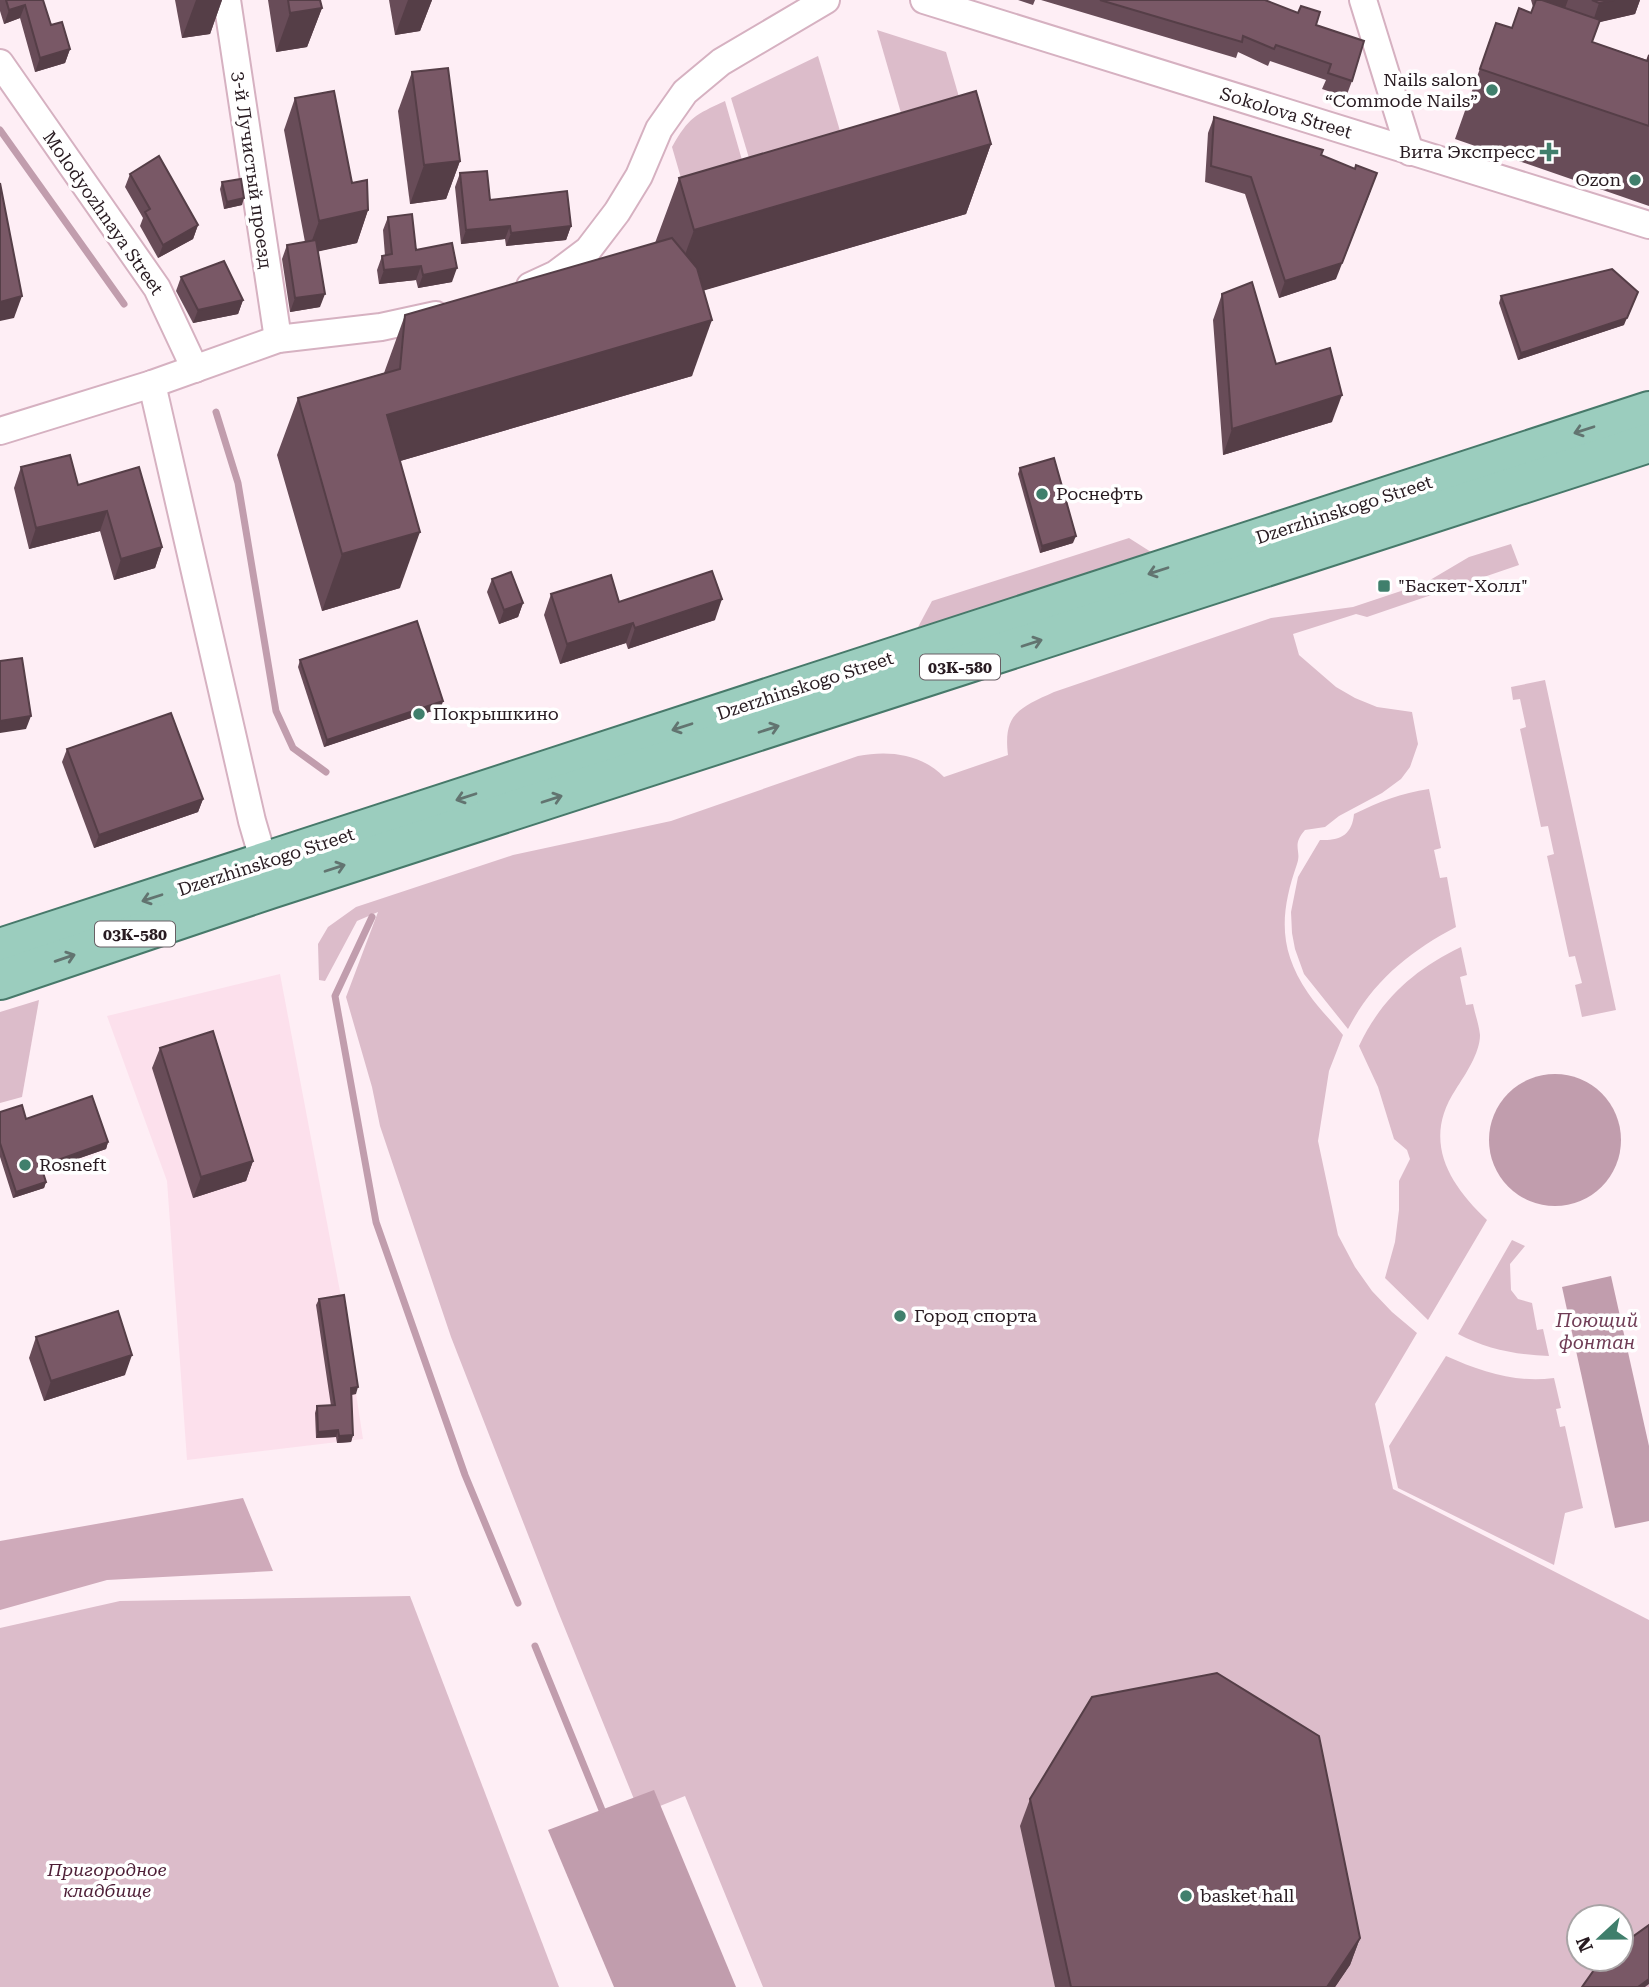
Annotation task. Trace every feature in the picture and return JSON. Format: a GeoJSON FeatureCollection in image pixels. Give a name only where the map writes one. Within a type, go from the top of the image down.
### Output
{"type":"FeatureCollection","features":[{"type":"Feature","properties":{"kind":"main road","name":"Dzerzhinskogo Street"},"geometry":{"type":"LineString","coordinates":[[953,654],[1649,411]]}},
{"type":"Feature","properties":{"kind":"main road","name":"Dzerzhinskogo Street"},"geometry":{"type":"LineString","coordinates":[[0,948],[267,875],[953,654],[1649,443]]}},
{"type":"Feature","properties":{"kind":"main road","name":"Dzerzhinskogo Street"},"geometry":{"type":"LineString","coordinates":[[0,980],[267,875]]}},
{"type":"Feature","properties":{"kind":"street","name":"3-й Лучистый проезд"},"geometry":{"type":"LineString","coordinates":[[227,0],[278,339]]}},
{"type":"Feature","properties":{"kind":"street"},"geometry":{"type":"LineString","coordinates":[[504,296],[556,274],[588,250],[617,212],[639,176],[659,129],[685,92],[721,62],[826,0]]}},
{"type":"Feature","properties":{"kind":"street","name":"Sokolova Street"},"geometry":{"type":"LineString","coordinates":[[924,0],[1649,225]]}},
{"type":"Feature","properties":{"kind":"street"},"geometry":{"type":"LineString","coordinates":[[1363,0],[1410,152]]}},
{"type":"Feature","properties":{"kind":"street","name":"Molodyozhnaya Street"},"geometry":{"type":"LineString","coordinates":[[0,63],[158,288],[195,369]]}},
{"type":"Feature","properties":{"kind":"street"},"geometry":{"type":"LineString","coordinates":[[0,431],[152,384],[278,339],[382,327],[459,310]]}},
{"type":"Feature","properties":{"kind":"street"},"geometry":{"type":"LineString","coordinates":[[152,384],[252,821],[267,875]]}},
{"type":"Feature","properties":{"kind":"shaded area"},"geometry":{"type":"Polygon","coordinates":[[[280,974],[342,1302],[363,1439],[187,1460],[167,1181],[107,1016],[280,974]]]}},
{"type":"Feature","properties":{"kind":"shaded area"},"geometry":{"type":"Polygon","coordinates":[[[243,1498],[273,1571],[107,1580],[0,1610],[0,1541],[243,1498]]]}},
{"type":"Feature","properties":{"kind":"green space"},"geometry":{"type":"Polygon","coordinates":[[[877,30],[946,52],[959,97],[901,113],[877,30]]]}},
{"type":"Feature","properties":{"kind":"green space"},"geometry":{"type":"Polygon","coordinates":[[[818,56],[840,131],[749,158],[731,98],[818,56]]]}},
{"type":"Feature","properties":{"kind":"green space"},"geometry":{"type":"Polygon","coordinates":[[[725,101],[742,160],[681,178],[672,147],[683,129],[694,118],[725,101]]]}},
{"type":"Feature","properties":{"kind":"green space"},"geometry":{"type":"Polygon","coordinates":[[[1129,538],[1151,552],[917,629],[932,601],[1129,538]]]}},
{"type":"Feature","properties":{"kind":"green space","name":"Город спорта"},"geometry":{"type":"Polygon","coordinates":[[[1511,544],[1519,565],[1367,617],[1356,614],[1293,634],[1299,655],[1336,687],[1377,707],[1412,712],[1418,744],[1410,767],[1401,779],[1325,827],[1305,830],[1299,840],[1298,859],[1285,915],[1287,946],[1298,977],[1312,999],[1343,1035],[1329,1071],[1318,1141],[1338,1235],[1372,1291],[1417,1333],[1375,1404],[1393,1489],[1649,1620],[1649,1987],[763,1987],[685,1796],[640,1814],[451,1337],[380,1126],[372,1087],[346,997],[378,912],[357,921],[325,981],[319,980],[318,944],[328,927],[356,907],[513,855],[671,821],[858,756],[904,756],[926,763],[944,777],[1008,755],[1008,730],[1016,714],[1054,692],[1271,618],[1353,607],[1425,583],[1469,557],[1511,544]]]}},
{"type":"Feature","properties":{"kind":"green space"},"geometry":{"type":"Polygon","coordinates":[[[1545,680],[1616,1010],[1582,1017],[1575,985],[1582,983],[1575,956],[1569,957],[1547,856],[1554,854],[1548,826],[1541,827],[1520,729],[1526,727],[1520,699],[1513,700],[1511,687],[1545,680]]]}},
{"type":"Feature","properties":{"kind":"green space"},"geometry":{"type":"Polygon","coordinates":[[[1429,789],[1441,848],[1434,850],[1440,878],[1447,877],[1456,927],[1423,946],[1394,969],[1369,997],[1348,1029],[1304,974],[1295,949],[1291,912],[1298,877],[1320,840],[1339,838],[1348,832],[1354,814],[1390,798],[1429,789]]]}},
{"type":"Feature","properties":{"kind":"green space"},"geometry":{"type":"Polygon","coordinates":[[[1461,947],[1467,975],[1460,977],[1466,1005],[1473,1004],[1480,1035],[1478,1049],[1446,1108],[1441,1126],[1441,1143],[1451,1176],[1487,1220],[1428,1320],[1385,1278],[1395,1242],[1399,1181],[1410,1159],[1407,1150],[1394,1139],[1378,1087],[1359,1046],[1378,1014],[1401,987],[1429,965],[1461,947]]]}},
{"type":"Feature","properties":{"kind":"green space"},"geometry":{"type":"Polygon","coordinates":[[[39,1000],[22,1097],[0,1103],[0,1012],[39,1000]]]}},
{"type":"Feature","properties":{"kind":"green space"},"geometry":{"type":"Polygon","coordinates":[[[1512,1240],[1525,1246],[1510,1264],[1511,1290],[1518,1299],[1532,1303],[1537,1330],[1543,1329],[1549,1356],[1502,1350],[1458,1334],[1512,1240]]]}},
{"type":"Feature","properties":{"kind":"green space"},"geometry":{"type":"Polygon","coordinates":[[[1446,1356],[1499,1375],[1526,1379],[1554,1378],[1561,1408],[1556,1409],[1560,1427],[1565,1426],[1583,1508],[1565,1513],[1554,1565],[1398,1488],[1389,1446],[1446,1356]]]}},
{"type":"Feature","properties":{"kind":"green space","name":"Пригородное кладбище"},"geometry":{"type":"Polygon","coordinates":[[[410,1596],[559,1987],[0,1987],[0,1628],[120,1601],[410,1596]]]}},
{"type":"Feature","properties":{"kind":"water"},"geometry":{"type":"Polygon","coordinates":[[[1555,1074],[1580,1079],[1602,1093],[1616,1115],[1621,1140],[1616,1165],[1602,1187],[1580,1201],[1555,1206],[1530,1201],[1508,1187],[1494,1165],[1489,1140],[1494,1115],[1508,1093],[1530,1079],[1555,1074]]]}},
{"type":"Feature","properties":{"kind":"water","name":"Поющий фонтан"},"geometry":{"type":"Polygon","coordinates":[[[1611,1276],[1649,1446],[1649,1521],[1615,1528],[1562,1287],[1611,1276]]]}},
{"type":"Feature","properties":{"kind":"water"},"geometry":{"type":"Polygon","coordinates":[[[654,1790],[736,1987],[614,1987],[548,1830],[654,1790]]]}},
{"type":"Feature","properties":{"kind":"building"},"geometry":{"type":"Polygon","coordinates":[[[6,0],[43,0],[51,25],[62,22],[70,49],[40,58],[25,5],[9,10],[6,0]]]}},
{"type":"Feature","properties":{"kind":"building"},"geometry":{"type":"Polygon","coordinates":[[[288,0],[320,0],[322,8],[290,13],[288,0]]]}},
{"type":"Feature","properties":{"kind":"building"},"geometry":{"type":"Polygon","coordinates":[[[1100,0],[1265,0],[1298,13],[1301,6],[1320,12],[1316,25],[1364,41],[1352,81],[1328,73],[1331,64],[1276,45],[1274,49],[1243,36],[1242,42],[1100,0]]]}},
{"type":"Feature","properties":{"kind":"building"},"geometry":{"type":"Polygon","coordinates":[[[1536,0],[1600,20],[1592,42],[1647,61],[1649,55],[1649,126],[1480,69],[1496,23],[1512,28],[1519,8],[1531,13],[1536,0]]]}},
{"type":"Feature","properties":{"kind":"building"},"geometry":{"type":"Polygon","coordinates":[[[1592,0],[1614,0],[1599,3],[1592,0]]]}},
{"type":"Feature","properties":{"kind":"building"},"geometry":{"type":"Polygon","coordinates":[[[448,68],[460,161],[424,165],[412,72],[448,68]]]}},
{"type":"Feature","properties":{"kind":"building"},"geometry":{"type":"Polygon","coordinates":[[[334,91],[352,183],[367,180],[368,210],[319,221],[295,98],[334,91]]]}},
{"type":"Feature","properties":{"kind":"building"},"geometry":{"type":"Polygon","coordinates":[[[976,91],[991,144],[694,230],[679,178],[976,91]]]}},
{"type":"Feature","properties":{"kind":"building"},"geometry":{"type":"Polygon","coordinates":[[[1214,117],[1323,150],[1321,155],[1355,169],[1356,165],[1377,173],[1342,263],[1285,281],[1251,177],[1211,166],[1214,117]]]}},
{"type":"Feature","properties":{"kind":"building"},"geometry":{"type":"Polygon","coordinates":[[[159,156],[198,225],[163,245],[145,212],[150,209],[130,174],[159,156]]]}},
{"type":"Feature","properties":{"kind":"building"},"geometry":{"type":"Polygon","coordinates":[[[487,171],[490,200],[567,191],[571,226],[511,233],[510,226],[466,230],[460,173],[487,171]]]}},
{"type":"Feature","properties":{"kind":"building"},"geometry":{"type":"Polygon","coordinates":[[[241,179],[244,198],[227,202],[222,182],[241,179]]]}},
{"type":"Feature","properties":{"kind":"building"},"geometry":{"type":"Polygon","coordinates":[[[0,183],[22,296],[0,302],[0,183]]]}},
{"type":"Feature","properties":{"kind":"building"},"geometry":{"type":"Polygon","coordinates":[[[412,214],[416,250],[452,243],[457,268],[423,275],[421,266],[384,270],[382,256],[392,254],[388,217],[412,214]]]}},
{"type":"Feature","properties":{"kind":"building"},"geometry":{"type":"Polygon","coordinates":[[[672,238],[697,268],[712,320],[387,415],[420,532],[342,554],[298,398],[400,369],[405,315],[672,238]]]}},
{"type":"Feature","properties":{"kind":"building"},"geometry":{"type":"Polygon","coordinates":[[[316,240],[325,294],[295,298],[287,245],[316,240]]]}},
{"type":"Feature","properties":{"kind":"building"},"geometry":{"type":"Polygon","coordinates":[[[224,261],[243,300],[198,310],[181,277],[224,261]]]}},
{"type":"Feature","properties":{"kind":"building"},"geometry":{"type":"Polygon","coordinates":[[[1612,269],[1638,292],[1627,318],[1521,353],[1501,296],[1612,269]]]}},
{"type":"Feature","properties":{"kind":"building"},"geometry":{"type":"Polygon","coordinates":[[[1252,282],[1276,364],[1330,348],[1342,395],[1232,429],[1222,294],[1252,282]]]}},
{"type":"Feature","properties":{"kind":"building"},"geometry":{"type":"Polygon","coordinates":[[[70,455],[78,485],[139,467],[162,547],[121,559],[107,511],[36,528],[21,467],[70,455]]]}},
{"type":"Feature","properties":{"kind":"building"},"geometry":{"type":"Polygon","coordinates":[[[1054,458],[1076,536],[1042,546],[1020,468],[1054,458]]]}},
{"type":"Feature","properties":{"kind":"building"},"geometry":{"type":"Polygon","coordinates":[[[712,571],[722,599],[635,628],[633,623],[567,644],[551,594],[611,575],[619,602],[712,571]]]}},
{"type":"Feature","properties":{"kind":"building"},"geometry":{"type":"Polygon","coordinates":[[[511,572],[523,603],[504,610],[492,579],[511,572]]]}},
{"type":"Feature","properties":{"kind":"building"},"geometry":{"type":"Polygon","coordinates":[[[417,621],[443,701],[327,740],[300,660],[417,621]]]}},
{"type":"Feature","properties":{"kind":"building"},"geometry":{"type":"Polygon","coordinates":[[[22,658],[31,716],[0,721],[0,661],[22,658]]]}},
{"type":"Feature","properties":{"kind":"building"},"geometry":{"type":"Polygon","coordinates":[[[171,713],[203,799],[99,835],[67,749],[171,713]]]}},
{"type":"Feature","properties":{"kind":"building"},"geometry":{"type":"Polygon","coordinates":[[[213,1031],[253,1161],[201,1177],[160,1048],[213,1031]]]}},
{"type":"Feature","properties":{"kind":"building"},"geometry":{"type":"Polygon","coordinates":[[[92,1096],[108,1142],[41,1166],[46,1182],[16,1192],[0,1143],[0,1112],[22,1105],[26,1119],[92,1096]]]}},
{"type":"Feature","properties":{"kind":"building"},"geometry":{"type":"Polygon","coordinates":[[[344,1295],[358,1387],[351,1388],[353,1435],[339,1436],[338,1430],[318,1432],[317,1406],[335,1405],[319,1299],[344,1295]]]}},
{"type":"Feature","properties":{"kind":"building"},"geometry":{"type":"Polygon","coordinates":[[[118,1311],[132,1355],[51,1381],[36,1337],[118,1311]]]}},
{"type":"Feature","properties":{"kind":"building","name":"basket hall"},"geometry":{"type":"Polygon","coordinates":[[[1217,1673],[1319,1736],[1360,1938],[1327,1987],[1071,1987],[1030,1799],[1092,1697],[1217,1673]]]}},
{"type":"Feature","properties":{"kind":"building"},"geometry":{"type":"Polygon","coordinates":[[[1649,1925],[1649,1979],[1638,1987],[1582,1987],[1592,1973],[1635,1973],[1635,1935],[1649,1925]]]}},
{"type":"Feature","properties":{"kind":"waterway"},"geometry":{"type":"LineString","coordinates":[[0,130],[124,304]]}},
{"type":"Feature","properties":{"kind":"waterway"},"geometry":{"type":"LineString","coordinates":[[216,412],[238,483],[276,711],[293,748],[326,772]]}},
{"type":"Feature","properties":{"kind":"waterway"},"geometry":{"type":"LineString","coordinates":[[372,917],[335,996],[376,1222],[465,1475],[518,1603]]}},
{"type":"Feature","properties":{"kind":"waterway"},"geometry":{"type":"LineString","coordinates":[[535,1646],[602,1810]]}},
{"type":"Feature","properties":{"kind":"place","name":"Nails salon “Commode Nails”"},"geometry":{"type":"Point","coordinates":[1492,90]}},
{"type":"Feature","properties":{"kind":"place","name":"Вита Экспресс"},"geometry":{"type":"Point","coordinates":[1549,152]}},
{"type":"Feature","properties":{"kind":"place","name":"Ozon"},"geometry":{"type":"Point","coordinates":[1635,180]}},
{"type":"Feature","properties":{"kind":"place","name":"Роснефть"},"geometry":{"type":"Point","coordinates":[1042,494]}},
{"type":"Feature","properties":{"kind":"place","name":"\"Баскет-Холл\""},"geometry":{"type":"Point","coordinates":[1384,586]}},
{"type":"Feature","properties":{"kind":"place","name":"Покрышкино"},"geometry":{"type":"Point","coordinates":[419,714]}},
{"type":"Feature","properties":{"kind":"place","name":"Rosneft"},"geometry":{"type":"Point","coordinates":[25,1165]}},
{"type":"Feature","properties":{"kind":"place","name":"Город спорта"},"geometry":{"type":"Point","coordinates":[900,1316]}},
{"type":"Feature","properties":{"kind":"place","name":"basket hall"},"geometry":{"type":"Point","coordinates":[1186,1896]}}]}
